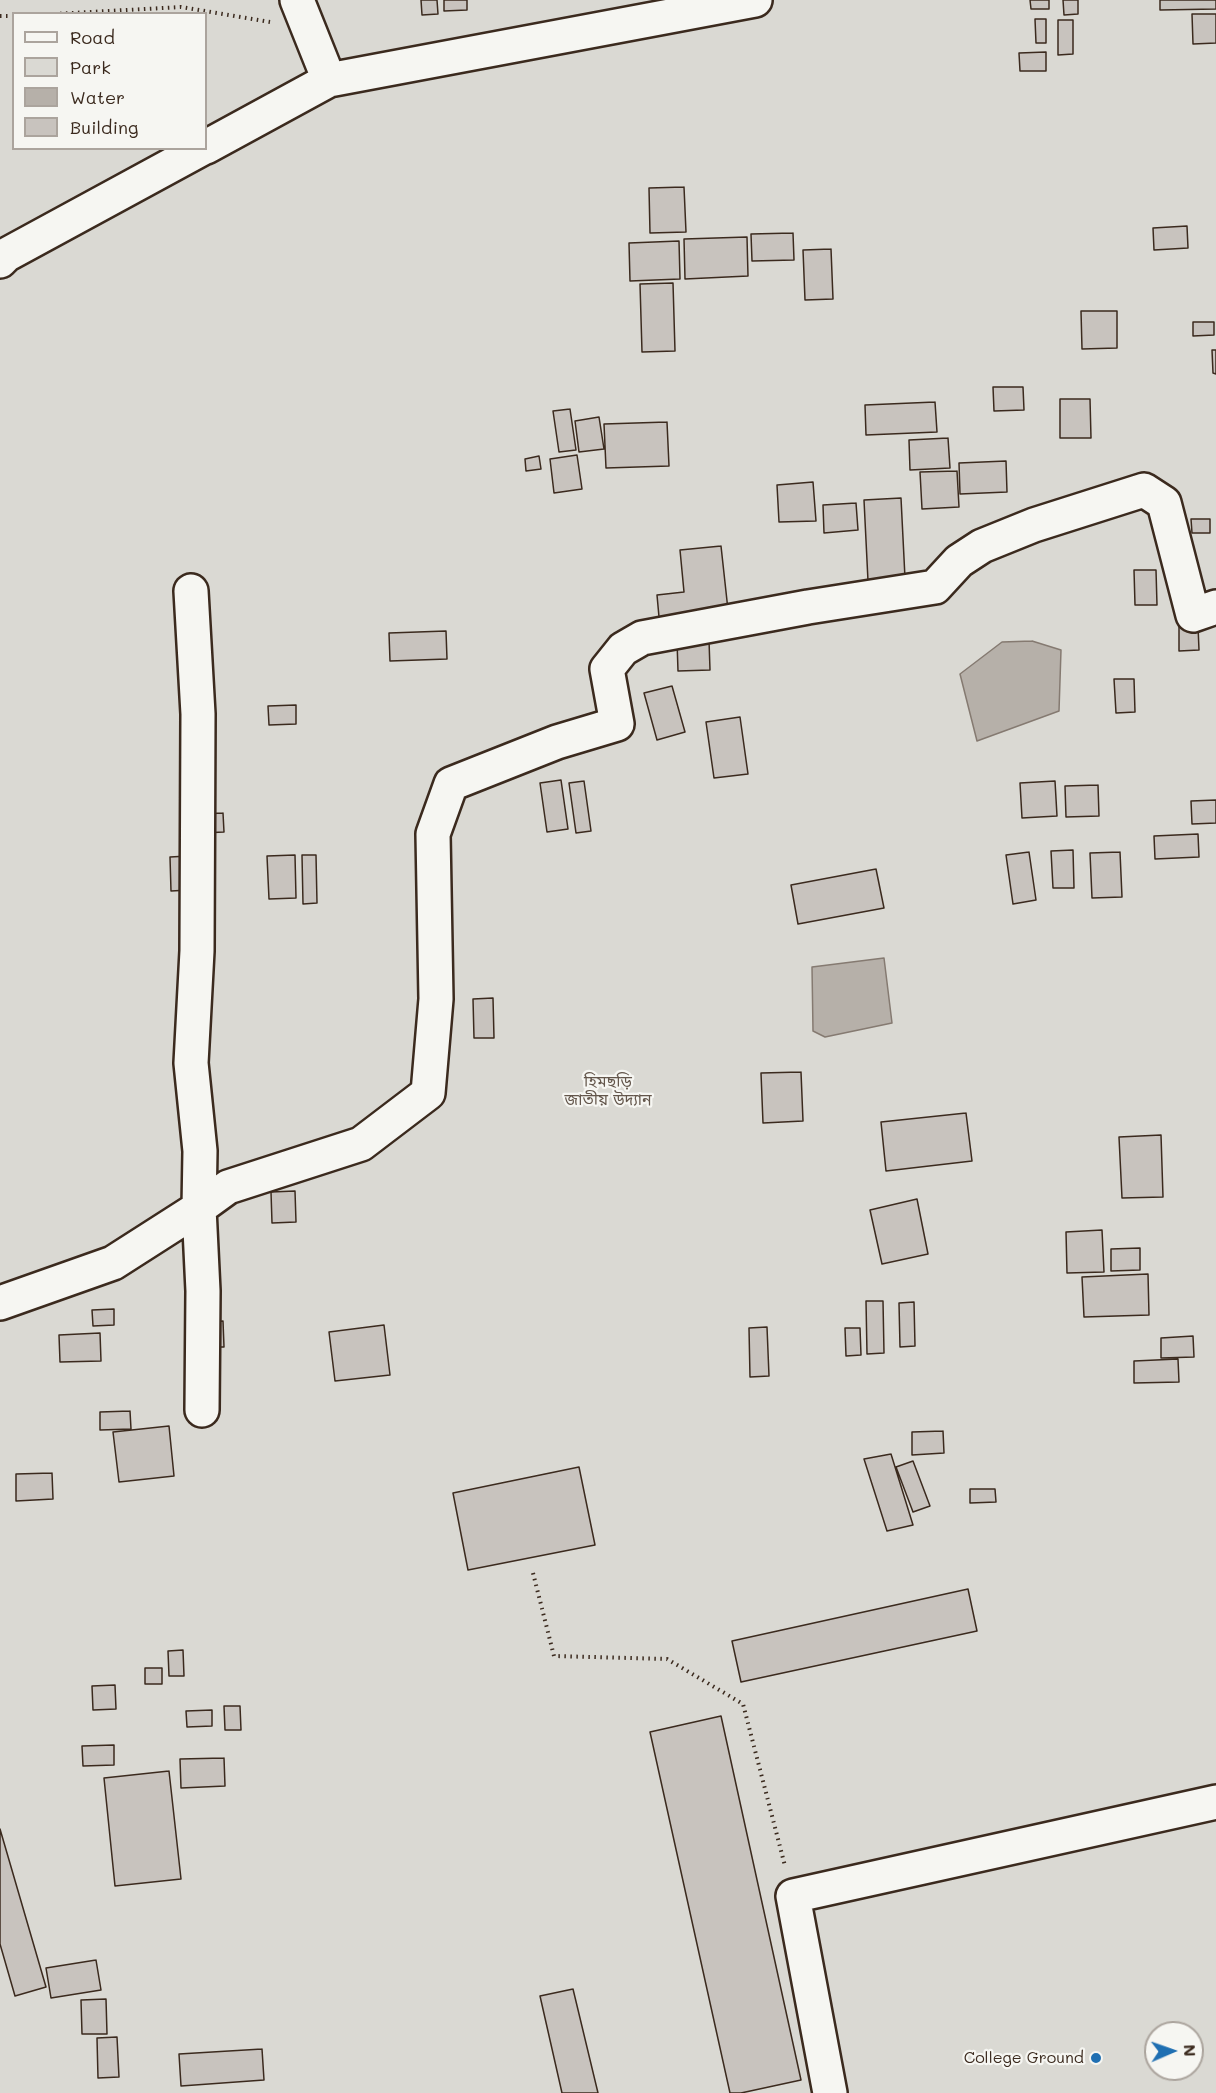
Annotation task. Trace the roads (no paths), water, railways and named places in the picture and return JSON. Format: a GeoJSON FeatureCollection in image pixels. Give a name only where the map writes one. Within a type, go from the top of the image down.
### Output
{"type":"FeatureCollection","features":[{"type":"Feature","properties":{"kind":"street"},"geometry":{"type":"LineString","coordinates":[[207,146],[329,81],[755,0]]}},
{"type":"Feature","properties":{"kind":"street"},"geometry":{"type":"LineString","coordinates":[[303,14],[329,81]]}},
{"type":"Feature","properties":{"kind":"street"},"geometry":{"type":"LineString","coordinates":[[0,261],[6,255],[200,150]]}},
{"type":"Feature","properties":{"kind":"street"},"geometry":{"type":"LineString","coordinates":[[0,1303],[113,1263],[228,1187],[361,1144],[428,1093],[436,999],[433,834],[451,784],[557,742],[617,724],[607,669],[623,649],[642,638],[797,609],[935,587],[959,561],[982,546],[1034,525],[1144,490],[1164,503],[1193,615],[1216,607]]}},
{"type":"Feature","properties":{"kind":"street"},"geometry":{"type":"LineString","coordinates":[[191,591],[198,714],[196,951],[190,1063],[200,1151],[199,1208],[203,1291],[202,1410]]}},
{"type":"Feature","properties":{"kind":"street"},"geometry":{"type":"LineString","coordinates":[[830,2093],[793,1896],[1216,1802]]}},
{"type":"Feature","properties":{"kind":"water"},"geometry":{"type":"Polygon","coordinates":[[[1032,641],[1061,650],[1059,711],[977,741],[960,674],[1002,642],[1032,641]]]}},
{"type":"Feature","properties":{"kind":"water"},"geometry":{"type":"Polygon","coordinates":[[[884,958],[892,1023],[825,1037],[813,1031],[812,967],[884,958]]]}},
{"type":"Feature","properties":{"kind":"place","name":"College Ground"},"geometry":{"type":"Point","coordinates":[1096,2058]}},
{"type":"Feature","properties":{"kind":"park label","name":"হিমছড়ি জাতীয় উদ্যান"},"geometry":{"type":"Point","coordinates":[608,1091]}}]}
